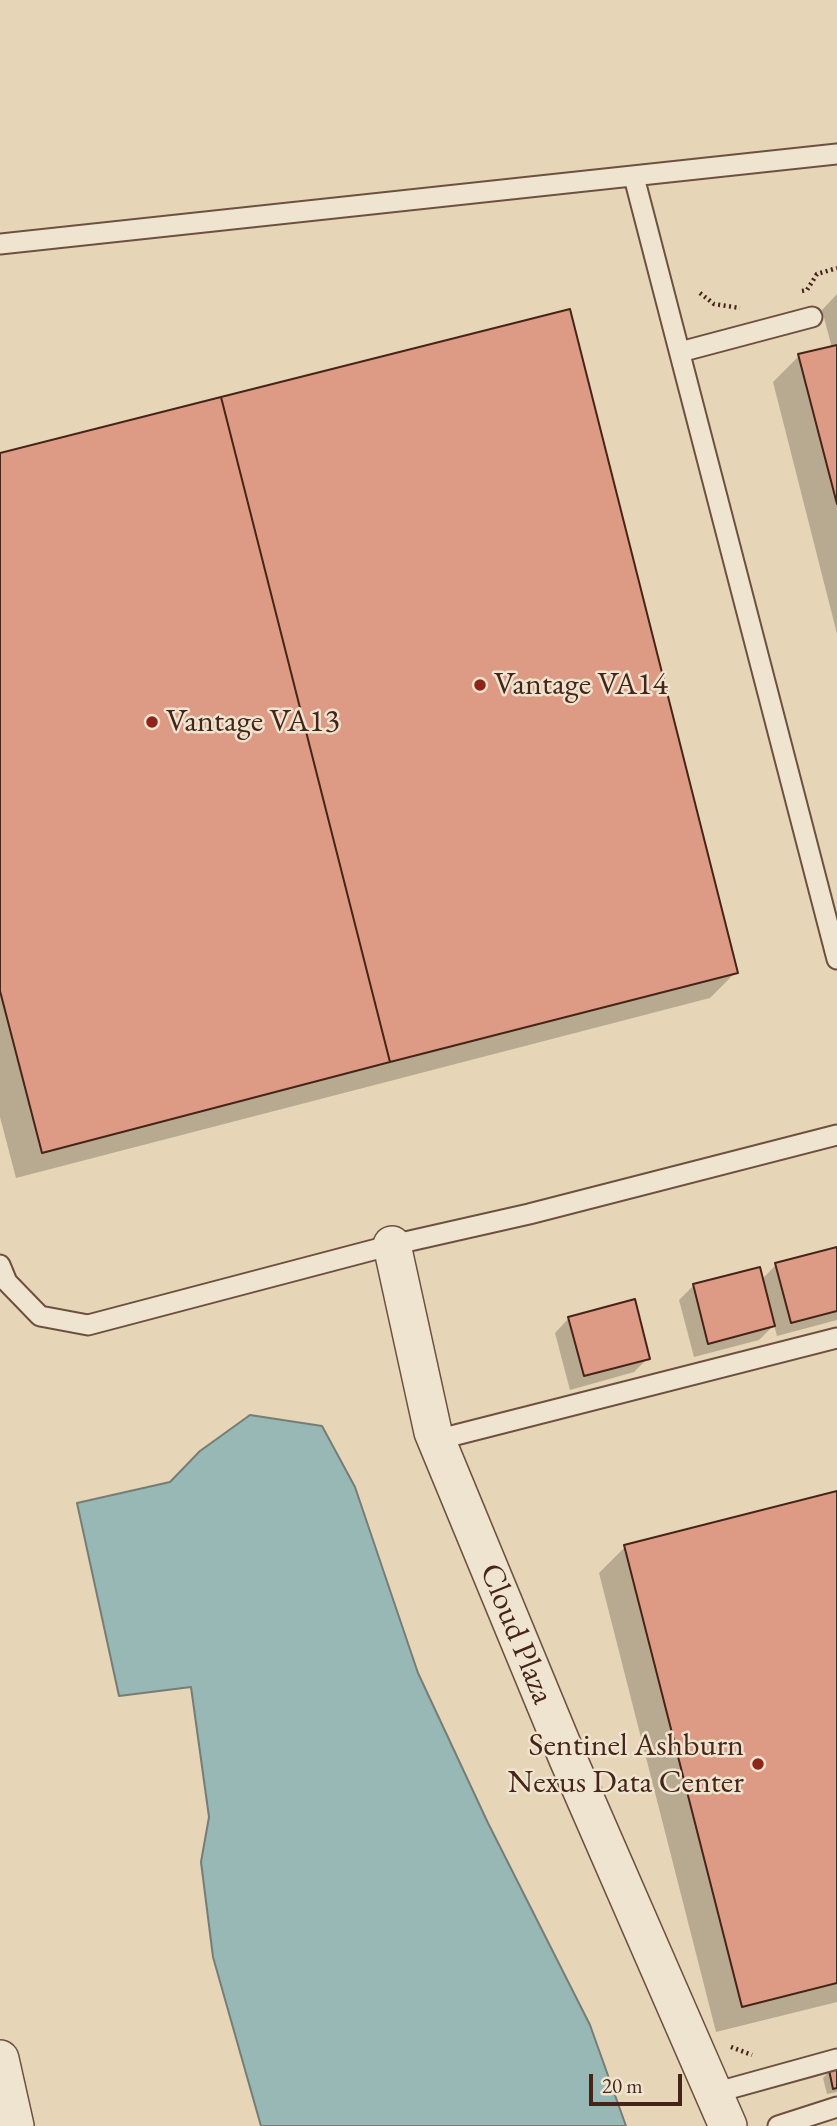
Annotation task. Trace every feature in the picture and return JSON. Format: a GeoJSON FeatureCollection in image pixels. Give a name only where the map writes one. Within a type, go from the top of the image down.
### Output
{"type":"FeatureCollection","features":[{"type":"Feature","properties":{"kind":"street","name":"Cloud Plaza"},"geometry":{"type":"LineString","coordinates":[[392,1245],[436,1440],[568,1759],[727,2126]]}},
{"type":"Feature","properties":{"kind":"street"},"geometry":{"type":"LineString","coordinates":[[0,2059],[15,2126]]}},
{"type":"Feature","properties":{"kind":"lane"},"geometry":{"type":"LineString","coordinates":[[0,244],[837,154]]}},
{"type":"Feature","properties":{"kind":"lane"},"geometry":{"type":"LineString","coordinates":[[634,177],[837,959]]}},
{"type":"Feature","properties":{"kind":"lane"},"geometry":{"type":"LineString","coordinates":[[680,352],[812,317]]}},
{"type":"Feature","properties":{"kind":"lane"},"geometry":{"type":"LineString","coordinates":[[0,1265],[8,1282],[40,1317],[88,1325],[392,1245],[529,1214],[837,1135]]}},
{"type":"Feature","properties":{"kind":"lane"},"geometry":{"type":"LineString","coordinates":[[436,1440],[837,1338]]}},
{"type":"Feature","properties":{"kind":"lane"},"geometry":{"type":"LineString","coordinates":[[714,2093],[837,2059]]}},
{"type":"Feature","properties":{"kind":"lane"},"geometry":{"type":"LineString","coordinates":[[778,2126],[837,2108]]}},
{"type":"Feature","properties":{"kind":"path"},"geometry":{"type":"LineString","coordinates":[[795,293],[807,290],[817,274],[837,268]]}},
{"type":"Feature","properties":{"kind":"path"},"geometry":{"type":"LineString","coordinates":[[700,293],[714,304],[747,307]]}},
{"type":"Feature","properties":{"kind":"water"},"geometry":{"type":"Polygon","coordinates":[[[250,1415],[322,1426],[355,1487],[418,1673],[488,1823],[590,2025],[626,2126],[261,2126],[213,1957],[201,1862],[209,1817],[191,1687],[119,1696],[77,1503],[170,1482],[200,1451],[250,1415]]]}},
{"type":"Feature","properties":{"kind":"building","name":"Vantage VA14"},"geometry":{"type":"Polygon","coordinates":[[[570,309],[738,973],[390,1062],[221,397],[570,309]]]}},
{"type":"Feature","properties":{"kind":"building"},"geometry":{"type":"Polygon","coordinates":[[[837,345],[837,504],[798,354],[837,345]]]}},
{"type":"Feature","properties":{"kind":"building","name":"Vantage VA13"},"geometry":{"type":"Polygon","coordinates":[[[221,397],[390,1062],[42,1153],[0,991],[0,453],[221,397]]]}},
{"type":"Feature","properties":{"kind":"building"},"geometry":{"type":"Polygon","coordinates":[[[837,1247],[837,1311],[791,1323],[775,1263],[837,1247]]]}},
{"type":"Feature","properties":{"kind":"building"},"geometry":{"type":"Polygon","coordinates":[[[760,1267],[775,1326],[708,1344],[693,1284],[760,1267]]]}},
{"type":"Feature","properties":{"kind":"building"},"geometry":{"type":"Polygon","coordinates":[[[635,1299],[650,1359],[584,1376],[568,1317],[635,1299]]]}},
{"type":"Feature","properties":{"kind":"building","name":"Sentinel Ashburn Nexus Data Center"},"geometry":{"type":"Polygon","coordinates":[[[837,1491],[837,1983],[742,2007],[624,1545],[837,1491]]]}},
{"type":"Feature","properties":{"kind":"building"},"geometry":{"type":"Polygon","coordinates":[[[837,2068],[837,2088],[833,2089],[829,2070],[837,2068]]]}},
{"type":"Feature","properties":{"kind":"place","name":"Vantage VA14"},"geometry":{"type":"Point","coordinates":[480,685]}},
{"type":"Feature","properties":{"kind":"place","name":"Vantage VA13"},"geometry":{"type":"Point","coordinates":[152,722]}},
{"type":"Feature","properties":{"kind":"place","name":"Sentinel Ashburn Nexus Data Center"},"geometry":{"type":"Point","coordinates":[758,1764]}}]}
